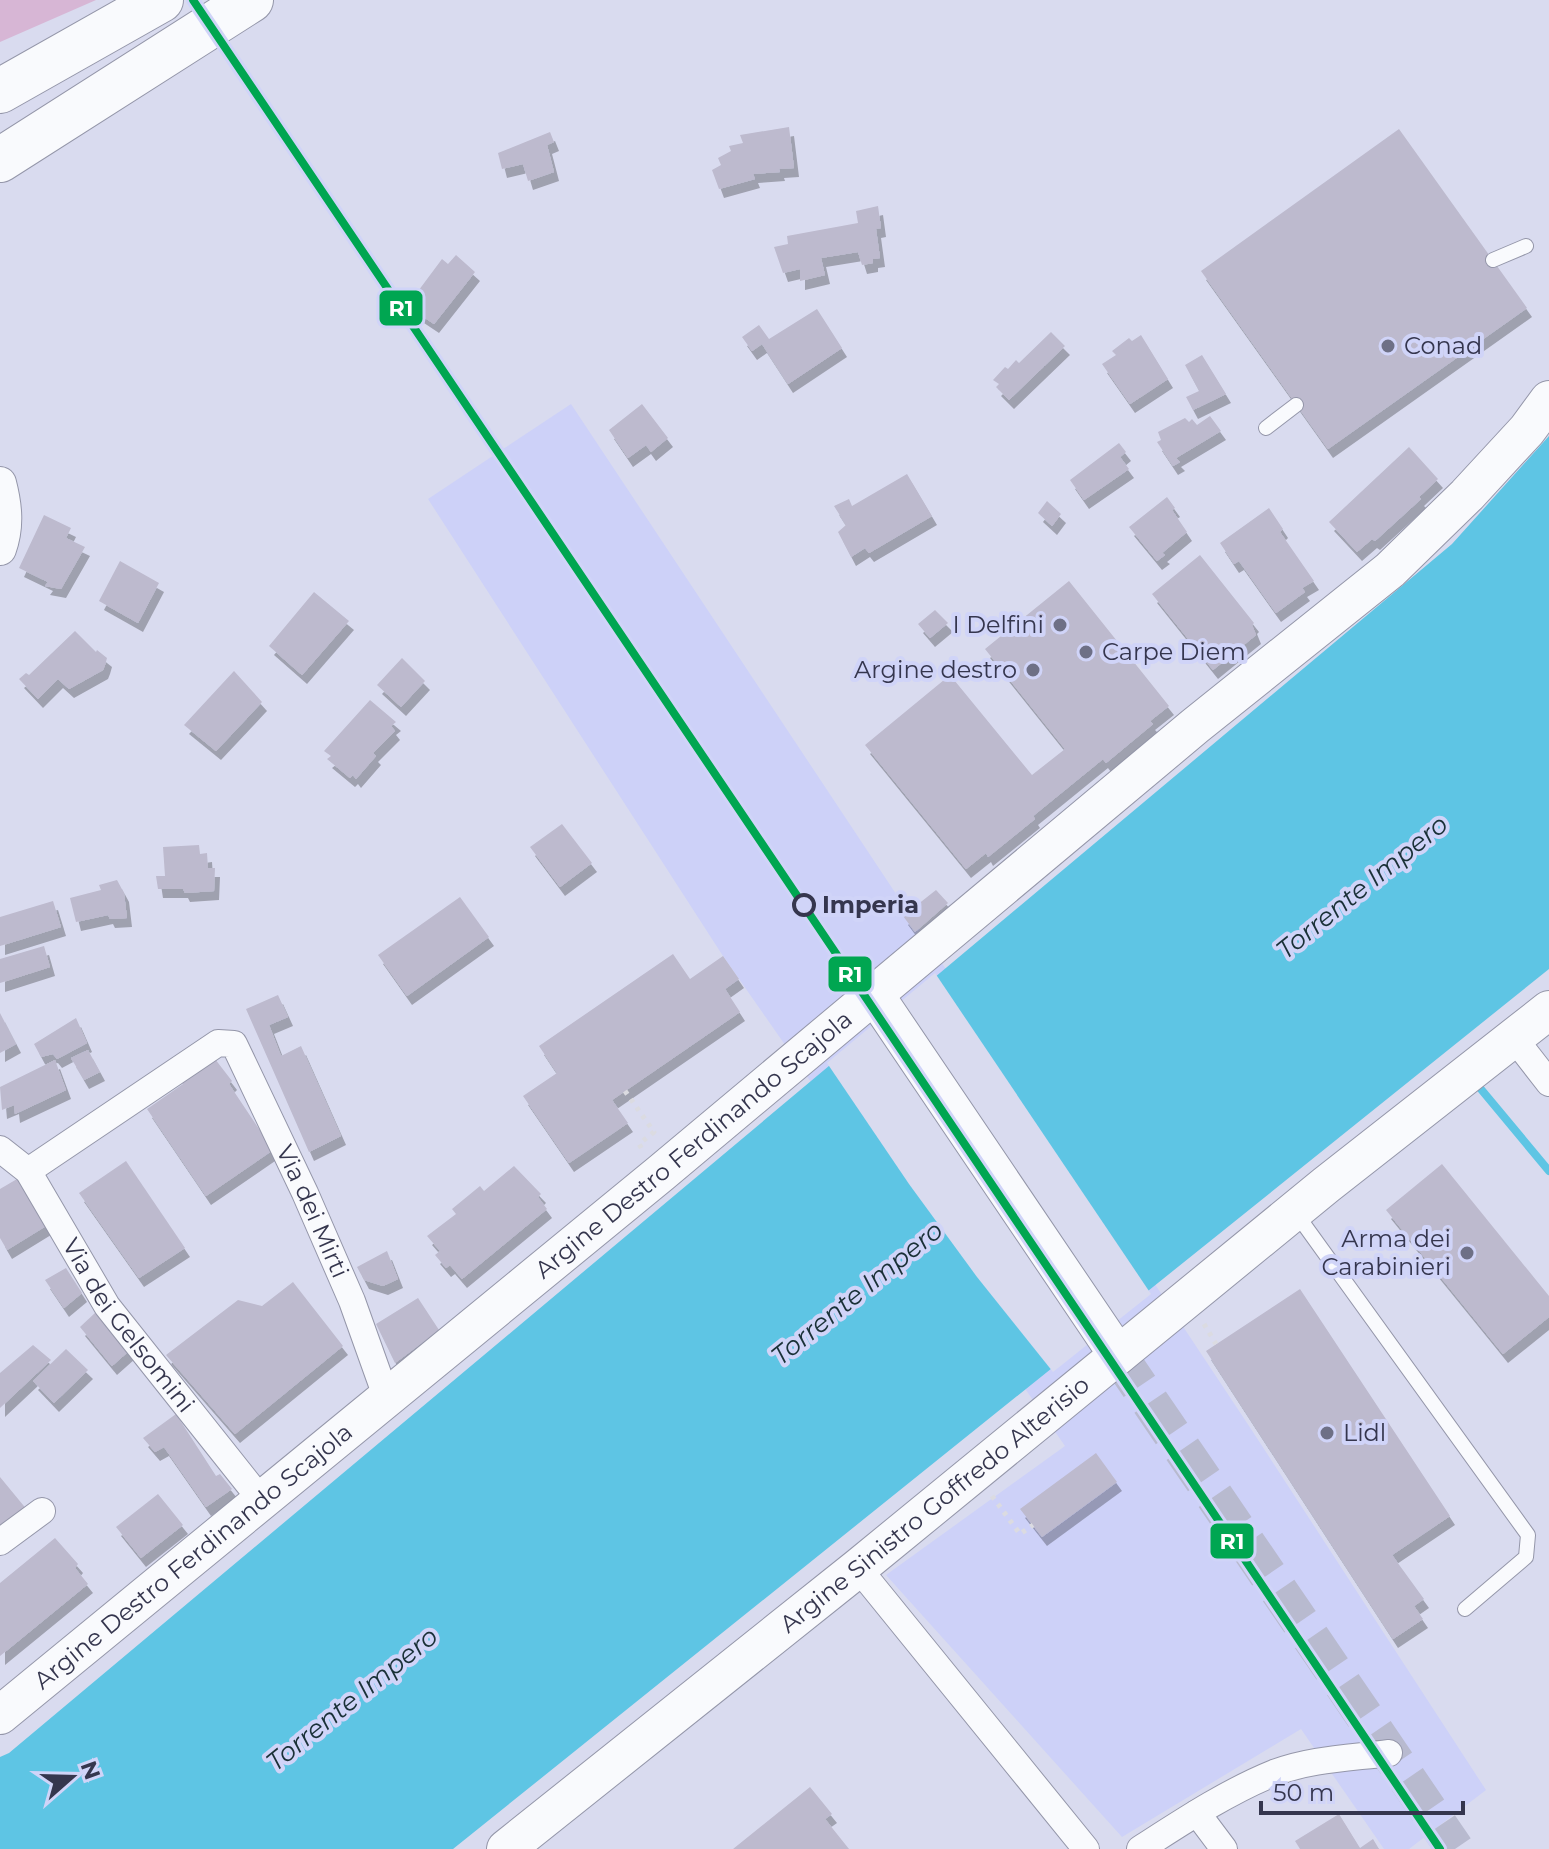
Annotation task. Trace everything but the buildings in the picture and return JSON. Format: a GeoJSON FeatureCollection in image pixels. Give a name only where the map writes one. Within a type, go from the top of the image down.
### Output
{"type":"FeatureCollection","features":[{"type":"Feature","properties":{"kind":"highway"},"geometry":{"type":"LineString","coordinates":[[0,91],[161,0]]}},
{"type":"Feature","properties":{"kind":"highway"},"geometry":{"type":"LineString","coordinates":[[0,160],[251,0]]}},
{"type":"Feature","properties":{"kind":"main road","name":"Argine Destro Ferdinando Scajola"},"geometry":{"type":"LineString","coordinates":[[0,1715],[387,1399],[1195,726],[1390,570],[1467,495],[1527,430],[1549,400]]}},
{"type":"Feature","properties":{"kind":"main road"},"geometry":{"type":"LineString","coordinates":[[874,994],[1118,1355]]}},
{"type":"Feature","properties":{"kind":"main road","name":"Argine Sinistro Goffredo Alterisio"},"geometry":{"type":"LineString","coordinates":[[506,1849],[858,1568],[1294,1212],[1549,1010]]}},
{"type":"Feature","properties":{"kind":"street"},"geometry":{"type":"LineString","coordinates":[[0,483],[5,503],[5,536],[0,549]]}},
{"type":"Feature","properties":{"kind":"street"},"geometry":{"type":"LineString","coordinates":[[1514,1038],[1549,1083]]}},
{"type":"Feature","properties":{"kind":"street","name":"Via dei Mirti"},"geometry":{"type":"LineString","coordinates":[[28,1171],[218,1043],[234,1044],[352,1301],[387,1399]]}},
{"type":"Feature","properties":{"kind":"street","name":"Via dei Gelsomini"},"geometry":{"type":"LineString","coordinates":[[0,1149],[28,1171],[107,1306],[262,1501]]}},
{"type":"Feature","properties":{"kind":"street"},"geometry":{"type":"LineString","coordinates":[[0,1542],[42,1511]]}},
{"type":"Feature","properties":{"kind":"street"},"geometry":{"type":"LineString","coordinates":[[858,1568],[1086,1849]]}},
{"type":"Feature","properties":{"kind":"street"},"geometry":{"type":"LineString","coordinates":[[1140,1849],[1197,1813],[1274,1773],[1314,1762],[1389,1753]]}},
{"type":"Feature","properties":{"kind":"street"},"geometry":{"type":"LineString","coordinates":[[1197,1813],[1224,1849]]}},
{"type":"Feature","properties":{"kind":"lane"},"geometry":{"type":"LineString","coordinates":[[1493,260],[1526,246]]}},
{"type":"Feature","properties":{"kind":"lane"},"geometry":{"type":"LineString","coordinates":[[1266,428],[1296,405]]}},
{"type":"Feature","properties":{"kind":"lane"},"geometry":{"type":"LineString","coordinates":[[1294,1212],[1528,1535],[1526,1557],[1465,1609]]}},
{"type":"Feature","properties":{"kind":"path"},"geometry":{"type":"LineString","coordinates":[[625,1091],[654,1132],[639,1144],[642,1149]]}},
{"type":"Feature","properties":{"kind":"path"},"geometry":{"type":"LineString","coordinates":[[991,1495],[1020,1534],[1033,1525]]}},
{"type":"Feature","properties":{"kind":"shaded area"},"geometry":{"type":"Polygon","coordinates":[[[0,0],[96,0],[0,42],[0,0]]]}},
{"type":"Feature","properties":{"kind":"shaded area","name":"Imperia"},"geometry":{"type":"Polygon","coordinates":[[[571,404],[1249,1426],[1486,1790],[1409,1849],[1384,1849],[1301,1729],[1122,1837],[886,1575],[1065,1446],[723,956],[428,499],[571,404]]]}},
{"type":"Feature","properties":{"kind":"water","name":"Torrente Impero"},"geometry":{"type":"Polygon","coordinates":[[[1549,436],[1549,969],[453,1849],[0,1849],[0,1757],[9,1753],[1452,544],[1549,436]]]}},
{"type":"Feature","properties":{"kind":"pier"},"geometry":{"type":"Polygon","coordinates":[[[935,973],[1151,1294],[1053,1372],[977,1277],[827,1063],[935,973]]]}},
{"type":"Feature","properties":{"kind":"waterway"},"geometry":{"type":"LineString","coordinates":[[1480,1088],[1549,1171]]}},
{"type":"Feature","properties":{"kind":"tunnel"},"geometry":{"type":"LineString","coordinates":[[1118,1355],[1455,1849]]}},
{"type":"Feature","properties":{"kind":"transit line","name":"R1"},"geometry":{"type":"LineString","coordinates":[[193,0],[1440,1849]]}},
{"type":"Feature","properties":{"kind":"place","name":"Conad"},"geometry":{"type":"Point","coordinates":[1388,346]}},
{"type":"Feature","properties":{"kind":"place","name":"I Delfini"},"geometry":{"type":"Point","coordinates":[1060,625]}},
{"type":"Feature","properties":{"kind":"place","name":"Carpe Diem"},"geometry":{"type":"Point","coordinates":[1086,652]}},
{"type":"Feature","properties":{"kind":"place","name":"Argine destro"},"geometry":{"type":"Point","coordinates":[1033,670]}},
{"type":"Feature","properties":{"kind":"place","name":"Imperia"},"geometry":{"type":"Point","coordinates":[804,905]}},
{"type":"Feature","properties":{"kind":"place","name":"Arma dei Carabinieri"},"geometry":{"type":"Point","coordinates":[1467,1253]}},
{"type":"Feature","properties":{"kind":"place","name":"Lidl"},"geometry":{"type":"Point","coordinates":[1327,1433]}}]}
